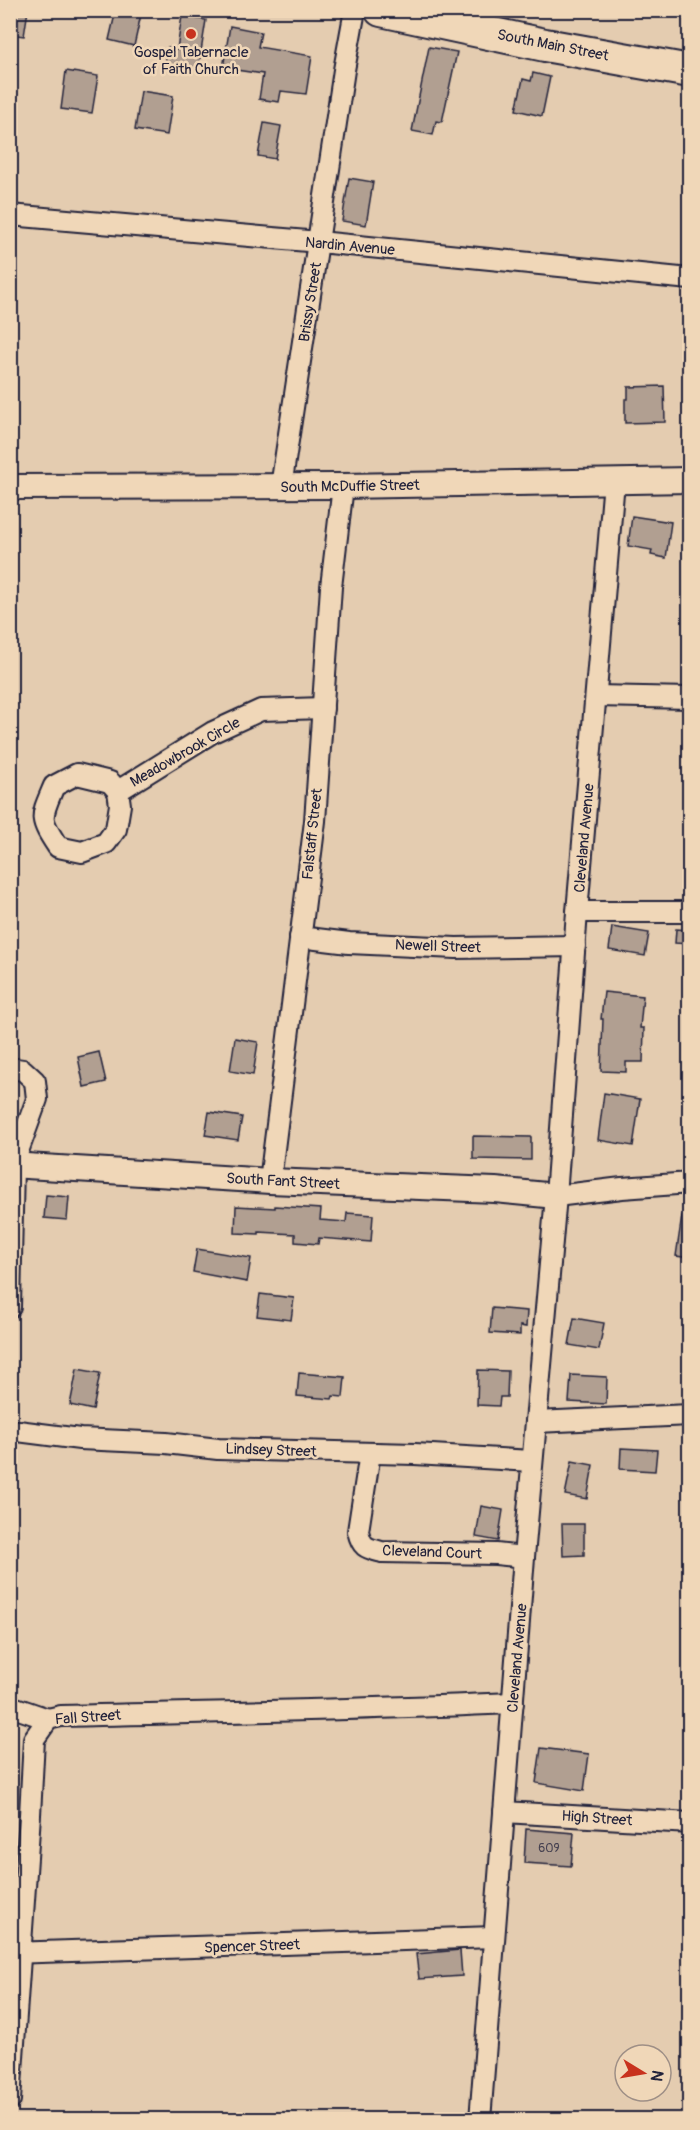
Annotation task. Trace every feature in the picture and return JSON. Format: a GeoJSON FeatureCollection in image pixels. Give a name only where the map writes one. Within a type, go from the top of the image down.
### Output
{"type":"FeatureCollection","features":[{"type":"Feature","properties":{"kind":"main road","name":"South Main Street"},"geometry":{"type":"LineString","coordinates":[[381,10],[545,45],[690,71]]}},
{"type":"Feature","properties":{"kind":"street","name":"Brissy Street"},"geometry":{"type":"LineString","coordinates":[[281,487],[355,10]]}},
{"type":"Feature","properties":{"kind":"street","name":"Nardin Avenue"},"geometry":{"type":"LineString","coordinates":[[10,215],[318,242],[690,279]]}},
{"type":"Feature","properties":{"kind":"street","name":"South McDuffie Street"},"geometry":{"type":"LineString","coordinates":[[10,487],[281,487],[690,480]]}},
{"type":"Feature","properties":{"kind":"street","name":"Cleveland Avenue"},"geometry":{"type":"LineString","coordinates":[[480,2120],[532,1461],[556,1196],[614,481]]}},
{"type":"Feature","properties":{"kind":"street","name":"Falstaff Street"},"geometry":{"type":"LineString","coordinates":[[270,1180],[315,821],[332,587],[343,486]]}},
{"type":"Feature","properties":{"kind":"street"},"geometry":{"type":"LineString","coordinates":[[596,696],[690,698]]}},
{"type":"Feature","properties":{"kind":"street","name":"Meadowbrook Circle"},"geometry":{"type":"LineString","coordinates":[[117,791],[213,732],[261,710],[323,708]]}},
{"type":"Feature","properties":{"kind":"street","name":"Meadowbrook Circle"},"geometry":{"type":"LineString","coordinates":[[77,774],[110,782],[117,791],[120,805],[116,829],[106,843],[82,852],[58,847],[47,831],[42,814],[54,786],[77,774]]}},
{"type":"Feature","properties":{"kind":"street"},"geometry":{"type":"LineString","coordinates":[[578,912],[690,912]]}},
{"type":"Feature","properties":{"kind":"street","name":"Newell Street"},"geometry":{"type":"LineString","coordinates":[[300,937],[349,943],[456,948],[575,946]]}},
{"type":"Feature","properties":{"kind":"street"},"geometry":{"type":"LineString","coordinates":[[10,1068],[23,1070],[35,1081],[37,1099],[11,1164],[10,1307]]}},
{"type":"Feature","properties":{"kind":"street","name":"South Fant Street"},"geometry":{"type":"LineString","coordinates":[[11,1164],[270,1180],[495,1190],[556,1196]]}},
{"type":"Feature","properties":{"kind":"street"},"geometry":{"type":"LineString","coordinates":[[556,1196],[690,1183]]}},
{"type":"Feature","properties":{"kind":"street"},"geometry":{"type":"LineString","coordinates":[[536,1422],[690,1415]]}},
{"type":"Feature","properties":{"kind":"street","name":"Lindsey Street"},"geometry":{"type":"LineString","coordinates":[[10,1430],[80,1439],[136,1441],[218,1449],[370,1453],[532,1461]]}},
{"type":"Feature","properties":{"kind":"street","name":"Cleveland Court"},"geometry":{"type":"LineString","coordinates":[[370,1453],[358,1531],[360,1542],[366,1548],[382,1552],[496,1554],[525,1557]]}},
{"type":"Feature","properties":{"kind":"street","name":"Fall Street"},"geometry":{"type":"LineString","coordinates":[[10,2100],[15,1953],[30,1815],[34,1739],[48,1719],[61,1716],[394,1709],[513,1703]]}},
{"type":"Feature","properties":{"kind":"street"},"geometry":{"type":"LineString","coordinates":[[10,1706],[48,1719]]}},
{"type":"Feature","properties":{"kind":"street","name":"High Street"},"geometry":{"type":"LineString","coordinates":[[504,1812],[690,1823]]}},
{"type":"Feature","properties":{"kind":"street","name":"Spencer Street"},"geometry":{"type":"LineString","coordinates":[[15,1953],[494,1937]]}},
{"type":"Feature","properties":{"kind":"building"},"geometry":{"type":"Polygon","coordinates":[[[10,10],[28,10],[24,36],[10,34],[10,10]]]}},
{"type":"Feature","properties":{"kind":"building"},"geometry":{"type":"Polygon","coordinates":[[[116,10],[142,10],[134,46],[109,40],[116,10]]]}},
{"type":"Feature","properties":{"kind":"building","name":"Gospel Tabernacle of Faith Church"},"geometry":{"type":"Polygon","coordinates":[[[182,16],[206,20],[198,70],[165,65],[168,47],[177,49],[182,16]]]}},
{"type":"Feature","properties":{"kind":"building"},"geometry":{"type":"Polygon","coordinates":[[[230,26],[261,32],[258,47],[312,56],[306,94],[281,91],[279,102],[259,99],[263,74],[223,68],[230,26]]]}},
{"type":"Feature","properties":{"kind":"building"},"geometry":{"type":"Polygon","coordinates":[[[429,47],[457,52],[442,122],[436,121],[433,135],[412,131],[429,47]]]}},
{"type":"Feature","properties":{"kind":"building"},"geometry":{"type":"Polygon","coordinates":[[[66,71],[98,76],[92,113],[61,109],[66,71]]]}},
{"type":"Feature","properties":{"kind":"building"},"geometry":{"type":"Polygon","coordinates":[[[533,73],[550,77],[542,116],[516,110],[523,79],[531,81],[533,73]]]}},
{"type":"Feature","properties":{"kind":"building"},"geometry":{"type":"Polygon","coordinates":[[[141,91],[173,96],[167,135],[135,130],[141,91]]]}},
{"type":"Feature","properties":{"kind":"building"},"geometry":{"type":"Polygon","coordinates":[[[264,123],[281,126],[275,159],[258,156],[264,123]]]}},
{"type":"Feature","properties":{"kind":"building"},"geometry":{"type":"Polygon","coordinates":[[[349,178],[373,182],[366,225],[342,221],[349,178]]]}},
{"type":"Feature","properties":{"kind":"building"},"geometry":{"type":"Polygon","coordinates":[[[664,386],[665,422],[625,423],[625,399],[628,399],[628,387],[664,386]]]}},
{"type":"Feature","properties":{"kind":"building"},"geometry":{"type":"Polygon","coordinates":[[[632,516],[671,522],[666,558],[651,555],[652,550],[628,546],[632,516]]]}},
{"type":"Feature","properties":{"kind":"building"},"geometry":{"type":"Polygon","coordinates":[[[612,927],[649,933],[645,956],[609,950],[612,927]]]}},
{"type":"Feature","properties":{"kind":"building"},"geometry":{"type":"Polygon","coordinates":[[[676,929],[690,930],[690,944],[675,943],[676,929]]]}},
{"type":"Feature","properties":{"kind":"building"},"geometry":{"type":"Polygon","coordinates":[[[604,992],[643,996],[640,1028],[644,1028],[643,1062],[626,1062],[626,1072],[601,1071],[603,1019],[601,1019],[604,992]]]}},
{"type":"Feature","properties":{"kind":"building"},"geometry":{"type":"Polygon","coordinates":[[[235,1038],[258,1042],[253,1075],[230,1071],[235,1038]]]}},
{"type":"Feature","properties":{"kind":"building"},"geometry":{"type":"Polygon","coordinates":[[[99,1052],[106,1082],[84,1087],[78,1057],[99,1052]]]}},
{"type":"Feature","properties":{"kind":"building"},"geometry":{"type":"Polygon","coordinates":[[[604,1093],[640,1099],[633,1146],[598,1140],[604,1093]]]}},
{"type":"Feature","properties":{"kind":"building"},"geometry":{"type":"Polygon","coordinates":[[[209,1112],[242,1117],[238,1140],[205,1135],[209,1112]]]}},
{"type":"Feature","properties":{"kind":"building"},"geometry":{"type":"Polygon","coordinates":[[[473,1136],[531,1137],[531,1160],[473,1159],[473,1136]]]}},
{"type":"Feature","properties":{"kind":"building"},"geometry":{"type":"Polygon","coordinates":[[[46,1195],[69,1197],[67,1220],[44,1218],[46,1195]]]}},
{"type":"Feature","properties":{"kind":"building"},"geometry":{"type":"Polygon","coordinates":[[[236,1206],[321,1209],[320,1220],[346,1222],[347,1213],[373,1215],[371,1242],[319,1238],[318,1244],[295,1242],[295,1234],[235,1233],[236,1206]]]}},
{"type":"Feature","properties":{"kind":"building"},"geometry":{"type":"Polygon","coordinates":[[[682,1216],[690,1217],[690,1258],[676,1256],[682,1216]]]}},
{"type":"Feature","properties":{"kind":"building"},"geometry":{"type":"Polygon","coordinates":[[[197,1249],[251,1258],[247,1282],[193,1272],[197,1249]]]}},
{"type":"Feature","properties":{"kind":"building"},"geometry":{"type":"Polygon","coordinates":[[[260,1294],[294,1298],[291,1320],[257,1316],[260,1294]]]}},
{"type":"Feature","properties":{"kind":"building"},"geometry":{"type":"Polygon","coordinates":[[[492,1308],[527,1311],[526,1327],[520,1326],[520,1335],[490,1333],[492,1308]]]}},
{"type":"Feature","properties":{"kind":"building"},"geometry":{"type":"Polygon","coordinates":[[[574,1318],[604,1323],[599,1350],[569,1345],[574,1318]]]}},
{"type":"Feature","properties":{"kind":"building"},"geometry":{"type":"Polygon","coordinates":[[[77,1369],[100,1373],[93,1410],[70,1405],[77,1369]]]}},
{"type":"Feature","properties":{"kind":"building"},"geometry":{"type":"Polygon","coordinates":[[[478,1370],[508,1371],[507,1397],[500,1397],[499,1406],[477,1405],[478,1370]]]}},
{"type":"Feature","properties":{"kind":"building"},"geometry":{"type":"Polygon","coordinates":[[[299,1373],[345,1377],[343,1397],[333,1396],[332,1399],[297,1396],[299,1373]]]}},
{"type":"Feature","properties":{"kind":"building"},"geometry":{"type":"Polygon","coordinates":[[[571,1375],[607,1377],[606,1404],[569,1402],[571,1375]]]}},
{"type":"Feature","properties":{"kind":"building"},"geometry":{"type":"Polygon","coordinates":[[[621,1448],[657,1450],[655,1471],[620,1469],[621,1448]]]}},
{"type":"Feature","properties":{"kind":"building"},"geometry":{"type":"Polygon","coordinates":[[[572,1461],[593,1465],[587,1499],[565,1495],[572,1461]]]}},
{"type":"Feature","properties":{"kind":"building"},"geometry":{"type":"Polygon","coordinates":[[[481,1506],[503,1510],[498,1541],[476,1537],[481,1506]]]}},
{"type":"Feature","properties":{"kind":"building"},"geometry":{"type":"Polygon","coordinates":[[[562,1524],[584,1524],[584,1555],[563,1556],[562,1524]]]}},
{"type":"Feature","properties":{"kind":"building"},"geometry":{"type":"Polygon","coordinates":[[[541,1748],[589,1754],[584,1791],[536,1783],[541,1748]]]}},
{"type":"Feature","properties":{"kind":"building"},"geometry":{"type":"Polygon","coordinates":[[[526,1829],[574,1833],[571,1866],[524,1863],[526,1829]]]}},
{"type":"Feature","properties":{"kind":"building"},"geometry":{"type":"Polygon","coordinates":[[[460,1950],[462,1976],[419,1979],[416,1954],[460,1950]]]}},
{"type":"Feature","properties":{"kind":"place","name":"Gospel Tabernacle of Faith Church"},"geometry":{"type":"Point","coordinates":[191,34]}}]}
